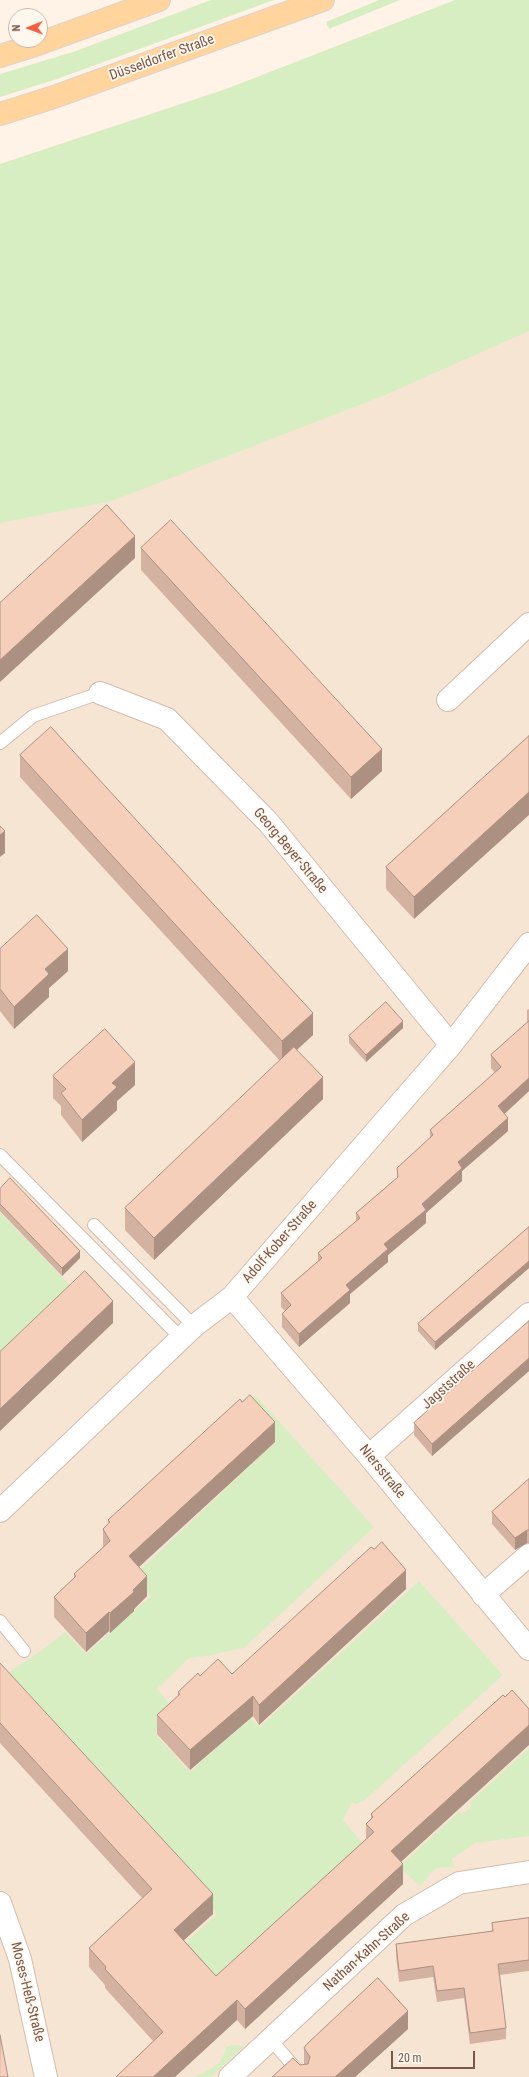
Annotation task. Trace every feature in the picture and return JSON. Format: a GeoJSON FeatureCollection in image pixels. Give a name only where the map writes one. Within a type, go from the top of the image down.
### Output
{"type":"FeatureCollection","features":[{"type":"Feature","properties":{"kind":"main road"},"geometry":{"type":"LineString","coordinates":[[0,56],[159,0]]}},
{"type":"Feature","properties":{"kind":"main road","name":"Düsseldorfer Straße"},"geometry":{"type":"LineString","coordinates":[[0,114],[51,98],[323,0]]}},
{"type":"Feature","properties":{"kind":"street"},"geometry":{"type":"LineString","coordinates":[[448,700],[529,624]]}},
{"type":"Feature","properties":{"kind":"street","name":"Georg-Beyer-Straße"},"geometry":{"type":"LineString","coordinates":[[100,692],[167,718],[268,822],[451,1045]]}},
{"type":"Feature","properties":{"kind":"street","name":"Adolf-Kober-Straße"},"geometry":{"type":"LineString","coordinates":[[0,1511],[188,1332],[232,1297],[451,1045],[529,944]]}},
{"type":"Feature","properties":{"kind":"street","name":"Niersstraße"},"geometry":{"type":"LineString","coordinates":[[232,1297],[370,1456],[483,1596],[529,1649]]}},
{"type":"Feature","properties":{"kind":"street","name":"Jagststraße"},"geometry":{"type":"LineString","coordinates":[[370,1456],[529,1314]]}},
{"type":"Feature","properties":{"kind":"street"},"geometry":{"type":"LineString","coordinates":[[483,1596],[529,1555]]}},
{"type":"Feature","properties":{"kind":"street","name":"Nathan-Kahn-Straße"},"geometry":{"type":"LineString","coordinates":[[230,2077],[404,1915],[459,1883],[529,1872]]}},
{"type":"Feature","properties":{"kind":"street","name":"Moses-Heß-Straße"},"geometry":{"type":"LineString","coordinates":[[1,1907],[20,1959],[46,2077]]}},
{"type":"Feature","properties":{"kind":"lane"},"geometry":{"type":"LineString","coordinates":[[0,743],[33,716],[100,692]]}},
{"type":"Feature","properties":{"kind":"lane"},"geometry":{"type":"LineString","coordinates":[[0,1155],[188,1332]]}},
{"type":"Feature","properties":{"kind":"lane"},"geometry":{"type":"LineString","coordinates":[[94,1225],[188,1332]]}},
{"type":"Feature","properties":{"kind":"lane"},"geometry":{"type":"LineString","coordinates":[[0,1621],[24,1651]]}},
{"type":"Feature","properties":{"kind":"lane"},"geometry":{"type":"LineString","coordinates":[[271,2040],[303,2077]]}},
{"type":"Feature","properties":{"kind":"shaded area"},"geometry":{"type":"Polygon","coordinates":[[[529,276],[529,2077],[0,2077],[0,463],[529,276]]]}},
{"type":"Feature","properties":{"kind":"green space"},"geometry":{"type":"Polygon","coordinates":[[[211,0],[274,0],[57,79],[0,97],[0,74],[76,51],[211,0]]]}},
{"type":"Feature","properties":{"kind":"green space"},"geometry":{"type":"Polygon","coordinates":[[[379,0],[400,0],[329,29],[326,22],[379,0]]]}},
{"type":"Feature","properties":{"kind":"green space"},"geometry":{"type":"Polygon","coordinates":[[[455,0],[529,0],[529,331],[385,395],[112,501],[0,523],[0,164],[226,89],[455,0]]]}},
{"type":"Feature","properties":{"kind":"green space"},"geometry":{"type":"Polygon","coordinates":[[[0,1212],[79,1295],[0,1371],[0,1212]]]}},
{"type":"Feature","properties":{"kind":"green space"},"geometry":{"type":"Polygon","coordinates":[[[256,1396],[374,1527],[244,1648],[189,1658],[157,1689],[177,1713],[155,1734],[190,1772],[250,1718],[260,1727],[419,1581],[503,1675],[365,1800],[356,1804],[352,1802],[343,1820],[370,1852],[216,1993],[183,1945],[217,1914],[0,1678],[41,1651],[65,1632],[86,1654],[151,1596],[134,1576],[276,1441],[267,1431],[247,1398],[256,1396]]]}},
{"type":"Feature","properties":{"kind":"green space"},"geometry":{"type":"Polygon","coordinates":[[[529,1748],[529,1836],[475,1843],[452,1859],[454,1867],[436,1868],[420,1886],[399,1867],[460,1811],[463,1814],[472,1806],[469,1803],[529,1748]]]}},
{"type":"Feature","properties":{"kind":"green space"},"geometry":{"type":"Polygon","coordinates":[[[231,2045],[244,2046],[211,2077],[196,2077],[219,2063],[226,2047],[231,2045]]]}},
{"type":"Feature","properties":{"kind":"building"},"geometry":{"type":"Polygon","coordinates":[[[107,505],[135,536],[0,660],[0,603],[107,505]]]}},
{"type":"Feature","properties":{"kind":"building"},"geometry":{"type":"Polygon","coordinates":[[[171,520],[382,749],[351,777],[141,548],[171,520]]]}},
{"type":"Feature","properties":{"kind":"building"},"geometry":{"type":"Polygon","coordinates":[[[51,727],[313,1013],[282,1041],[20,755],[51,727]]]}},
{"type":"Feature","properties":{"kind":"building"},"geometry":{"type":"Polygon","coordinates":[[[529,736],[529,792],[414,897],[386,867],[529,736]]]}},
{"type":"Feature","properties":{"kind":"building"},"geometry":{"type":"Polygon","coordinates":[[[0,826],[5,831],[0,835],[0,826]]]}},
{"type":"Feature","properties":{"kind":"building"},"geometry":{"type":"Polygon","coordinates":[[[37,915],[68,949],[45,969],[49,974],[14,1007],[0,989],[0,949],[37,915]]]}},
{"type":"Feature","properties":{"kind":"building"},"geometry":{"type":"Polygon","coordinates":[[[386,1002],[403,1021],[366,1055],[349,1036],[386,1002]]]}},
{"type":"Feature","properties":{"kind":"building"},"geometry":{"type":"Polygon","coordinates":[[[529,1021],[529,1078],[498,1106],[508,1118],[458,1162],[462,1168],[422,1204],[426,1210],[384,1244],[388,1249],[346,1285],[350,1290],[299,1334],[282,1314],[291,1305],[281,1293],[322,1258],[318,1253],[360,1218],[356,1213],[398,1177],[397,1168],[433,1135],[430,1130],[501,1067],[491,1055],[529,1021]]]}},
{"type":"Feature","properties":{"kind":"building"},"geometry":{"type":"Polygon","coordinates":[[[105,1029],[135,1062],[112,1083],[117,1087],[82,1120],[61,1093],[66,1089],[53,1076],[105,1029]]]}},
{"type":"Feature","properties":{"kind":"building"},"geometry":{"type":"Polygon","coordinates":[[[294,1047],[323,1077],[154,1238],[125,1208],[294,1047]]]}},
{"type":"Feature","properties":{"kind":"building"},"geometry":{"type":"Polygon","coordinates":[[[10,1178],[80,1251],[62,1268],[0,1204],[0,1189],[10,1178]]]}},
{"type":"Feature","properties":{"kind":"building"},"geometry":{"type":"Polygon","coordinates":[[[529,1227],[529,1261],[435,1342],[418,1324],[529,1227]]]}},
{"type":"Feature","properties":{"kind":"building"},"geometry":{"type":"Polygon","coordinates":[[[85,1271],[113,1301],[0,1409],[0,1352],[85,1271]]]}},
{"type":"Feature","properties":{"kind":"building"},"geometry":{"type":"Polygon","coordinates":[[[529,1321],[529,1358],[432,1444],[414,1423],[529,1321]]]}},
{"type":"Feature","properties":{"kind":"building"},"geometry":{"type":"Polygon","coordinates":[[[250,1395],[275,1422],[129,1556],[147,1576],[133,1590],[134,1592],[86,1633],[54,1597],[76,1576],[74,1574],[110,1541],[103,1529],[110,1522],[108,1520],[240,1399],[242,1402],[250,1395]]]}},
{"type":"Feature","properties":{"kind":"building"},"geometry":{"type":"Polygon","coordinates":[[[529,1479],[529,1530],[515,1538],[492,1512],[529,1479]]]}},
{"type":"Feature","properties":{"kind":"building"},"geometry":{"type":"Polygon","coordinates":[[[382,1542],[406,1570],[259,1705],[253,1696],[190,1750],[157,1715],[180,1694],[178,1692],[198,1673],[200,1676],[218,1659],[232,1674],[371,1547],[374,1549],[382,1542]]]}},
{"type":"Feature","properties":{"kind":"building"},"geometry":{"type":"Polygon","coordinates":[[[0,1663],[213,1894],[174,1930],[216,1976],[374,1832],[366,1824],[373,1817],[371,1814],[503,1695],[505,1697],[512,1690],[529,1709],[529,1725],[391,1851],[403,1864],[245,2009],[237,2000],[153,2077],[116,2077],[163,2032],[105,1969],[106,1967],[89,1948],[152,1889],[0,1723],[0,1663]]]}},
{"type":"Feature","properties":{"kind":"building"},"geometry":{"type":"Polygon","coordinates":[[[529,1918],[529,1960],[498,1964],[506,2028],[470,2033],[464,1988],[437,1991],[433,1966],[399,1971],[396,1944],[493,1931],[492,1923],[529,1918]]]}},
{"type":"Feature","properties":{"kind":"building"},"geometry":{"type":"Polygon","coordinates":[[[378,1978],[408,2011],[335,2077],[272,2077],[293,2058],[300,2065],[308,2064],[310,2057],[304,2048],[306,2045],[378,1978]]]}},
{"type":"Feature","properties":{"kind":"building"},"geometry":{"type":"Polygon","coordinates":[[[0,2035],[8,2077],[0,2077],[0,2035]]]}}]}
